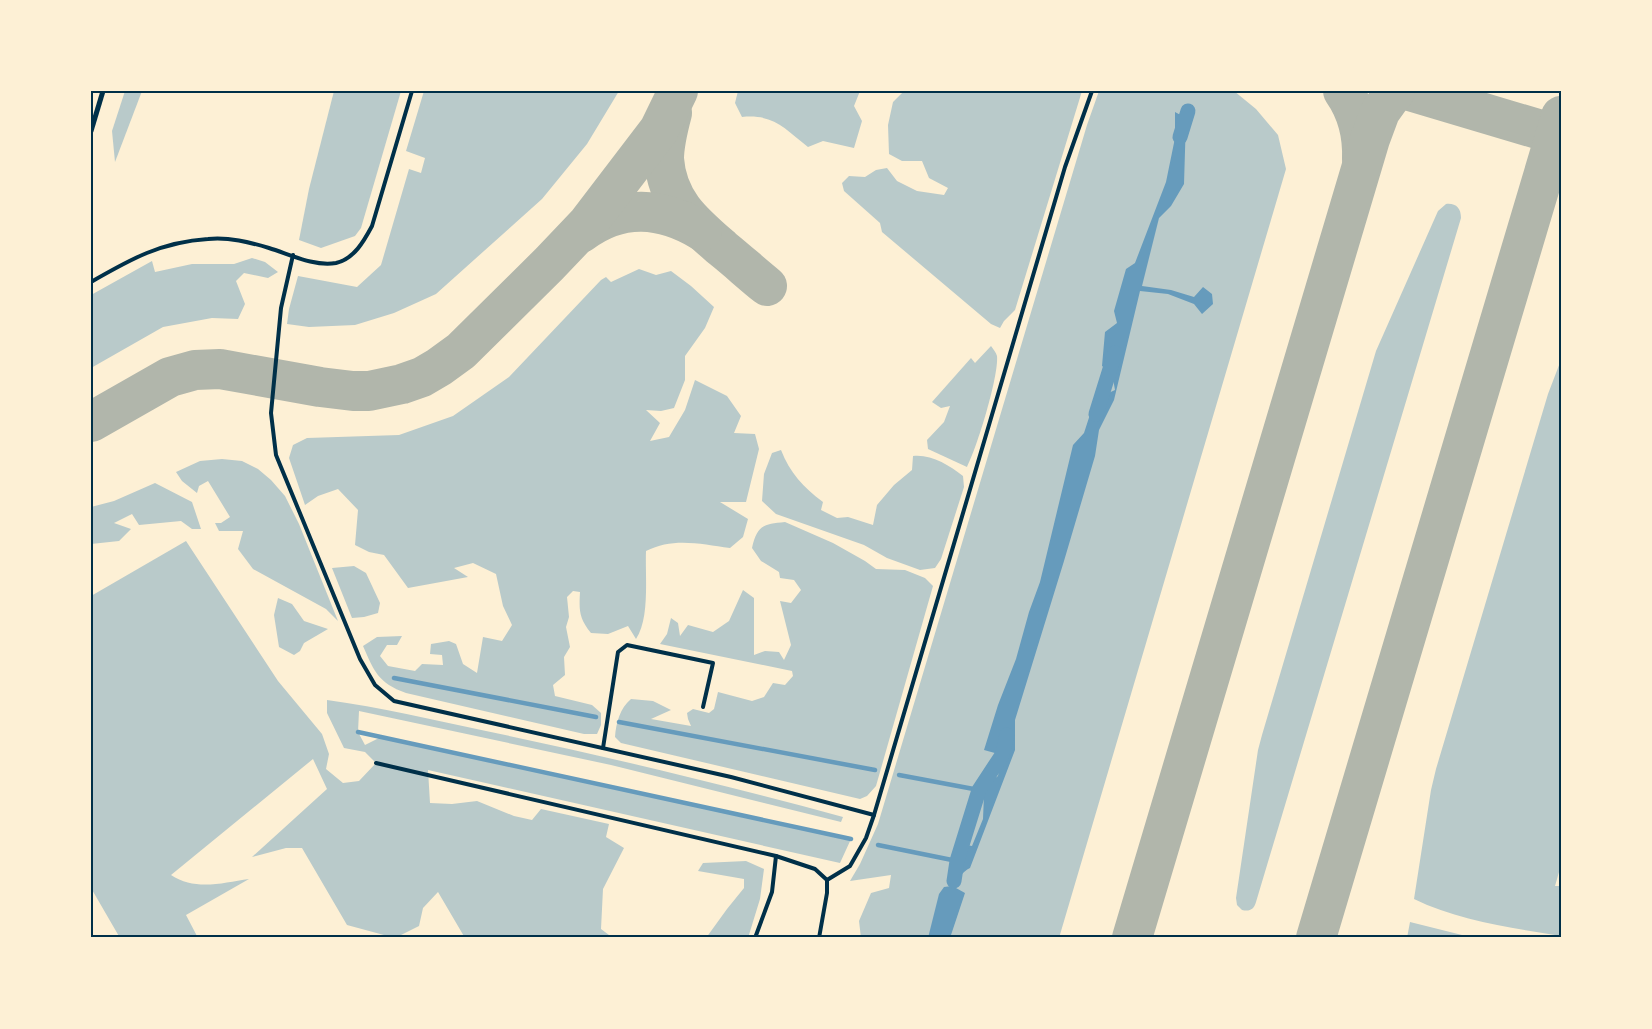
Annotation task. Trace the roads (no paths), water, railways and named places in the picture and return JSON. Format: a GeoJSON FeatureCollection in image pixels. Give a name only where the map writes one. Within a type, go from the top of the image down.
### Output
{"type":"FeatureCollection","features":[{"type":"Feature","properties":{"kind":"street"},"geometry":{"type":"LineString","coordinates":[[91,131],[103,91]]}},
{"type":"Feature","properties":{"kind":"lane"},"geometry":{"type":"LineString","coordinates":[[91,282],[144,254],[180,242],[209,239],[234,239],[292,256],[322,262],[335,263],[347,258],[366,238],[372,226],[412,91]]}},
{"type":"Feature","properties":{"kind":"lane"},"geometry":{"type":"LineString","coordinates":[[827,880],[850,866],[866,838],[874,816],[1062,176],[1092,91]]}},
{"type":"Feature","properties":{"kind":"lane"},"geometry":{"type":"LineString","coordinates":[[292,256],[281,308],[271,413],[276,455],[360,659],[375,685],[394,701],[731,777],[874,816]]}},
{"type":"Feature","properties":{"kind":"lane"},"geometry":{"type":"LineString","coordinates":[[603,748],[618,652],[627,645],[713,663],[703,707]]}},
{"type":"Feature","properties":{"kind":"lane"},"geometry":{"type":"LineString","coordinates":[[376,763],[776,856],[815,868],[827,880],[827,893],[820,938]]}},
{"type":"Feature","properties":{"kind":"lane"},"geometry":{"type":"LineString","coordinates":[[755,938],[772,892],[776,856]]}},
{"type":"Feature","properties":{"kind":"water"},"geometry":{"type":"Polygon","coordinates":[[[1175,112],[1186,118],[1184,184],[1171,206],[1159,218],[1142,286],[1171,290],[1194,297],[1203,287],[1212,294],[1213,304],[1202,314],[1194,304],[1168,294],[1140,291],[1114,400],[1099,430],[1095,456],[1015,720],[1015,750],[970,868],[963,873],[958,881],[956,888],[965,893],[950,938],[928,938],[939,894],[944,887],[952,886],[960,854],[967,845],[972,846],[983,819],[984,795],[979,790],[998,776],[1002,755],[984,750],[998,705],[1016,659],[1029,612],[1040,582],[1073,445],[1084,433],[1096,396],[1100,397],[1115,390],[1112,373],[1102,366],[1105,332],[1117,323],[1114,311],[1126,269],[1135,263],[1166,182],[1175,138],[1175,112]]]}},
{"type":"Feature","properties":{"kind":"waterway"},"geometry":{"type":"LineString","coordinates":[[1180,137],[1188,111]]}},
{"type":"Feature","properties":{"kind":"waterway"},"geometry":{"type":"LineString","coordinates":[[1096,414],[1115,353]]}},
{"type":"Feature","properties":{"kind":"waterway"},"geometry":{"type":"LineString","coordinates":[[394,678],[596,717]]}},
{"type":"Feature","properties":{"kind":"waterway"},"geometry":{"type":"LineString","coordinates":[[619,722],[875,770]]}},
{"type":"Feature","properties":{"kind":"waterway"},"geometry":{"type":"LineString","coordinates":[[358,732],[851,839]]}},
{"type":"Feature","properties":{"kind":"waterway"},"geometry":{"type":"LineString","coordinates":[[954,881],[957,861],[979,790],[1002,755],[1007,735]]}},
{"type":"Feature","properties":{"kind":"waterway"},"geometry":{"type":"LineString","coordinates":[[899,775],[979,790]]}},
{"type":"Feature","properties":{"kind":"waterway"},"geometry":{"type":"LineString","coordinates":[[878,845],[957,861]]}}]}
